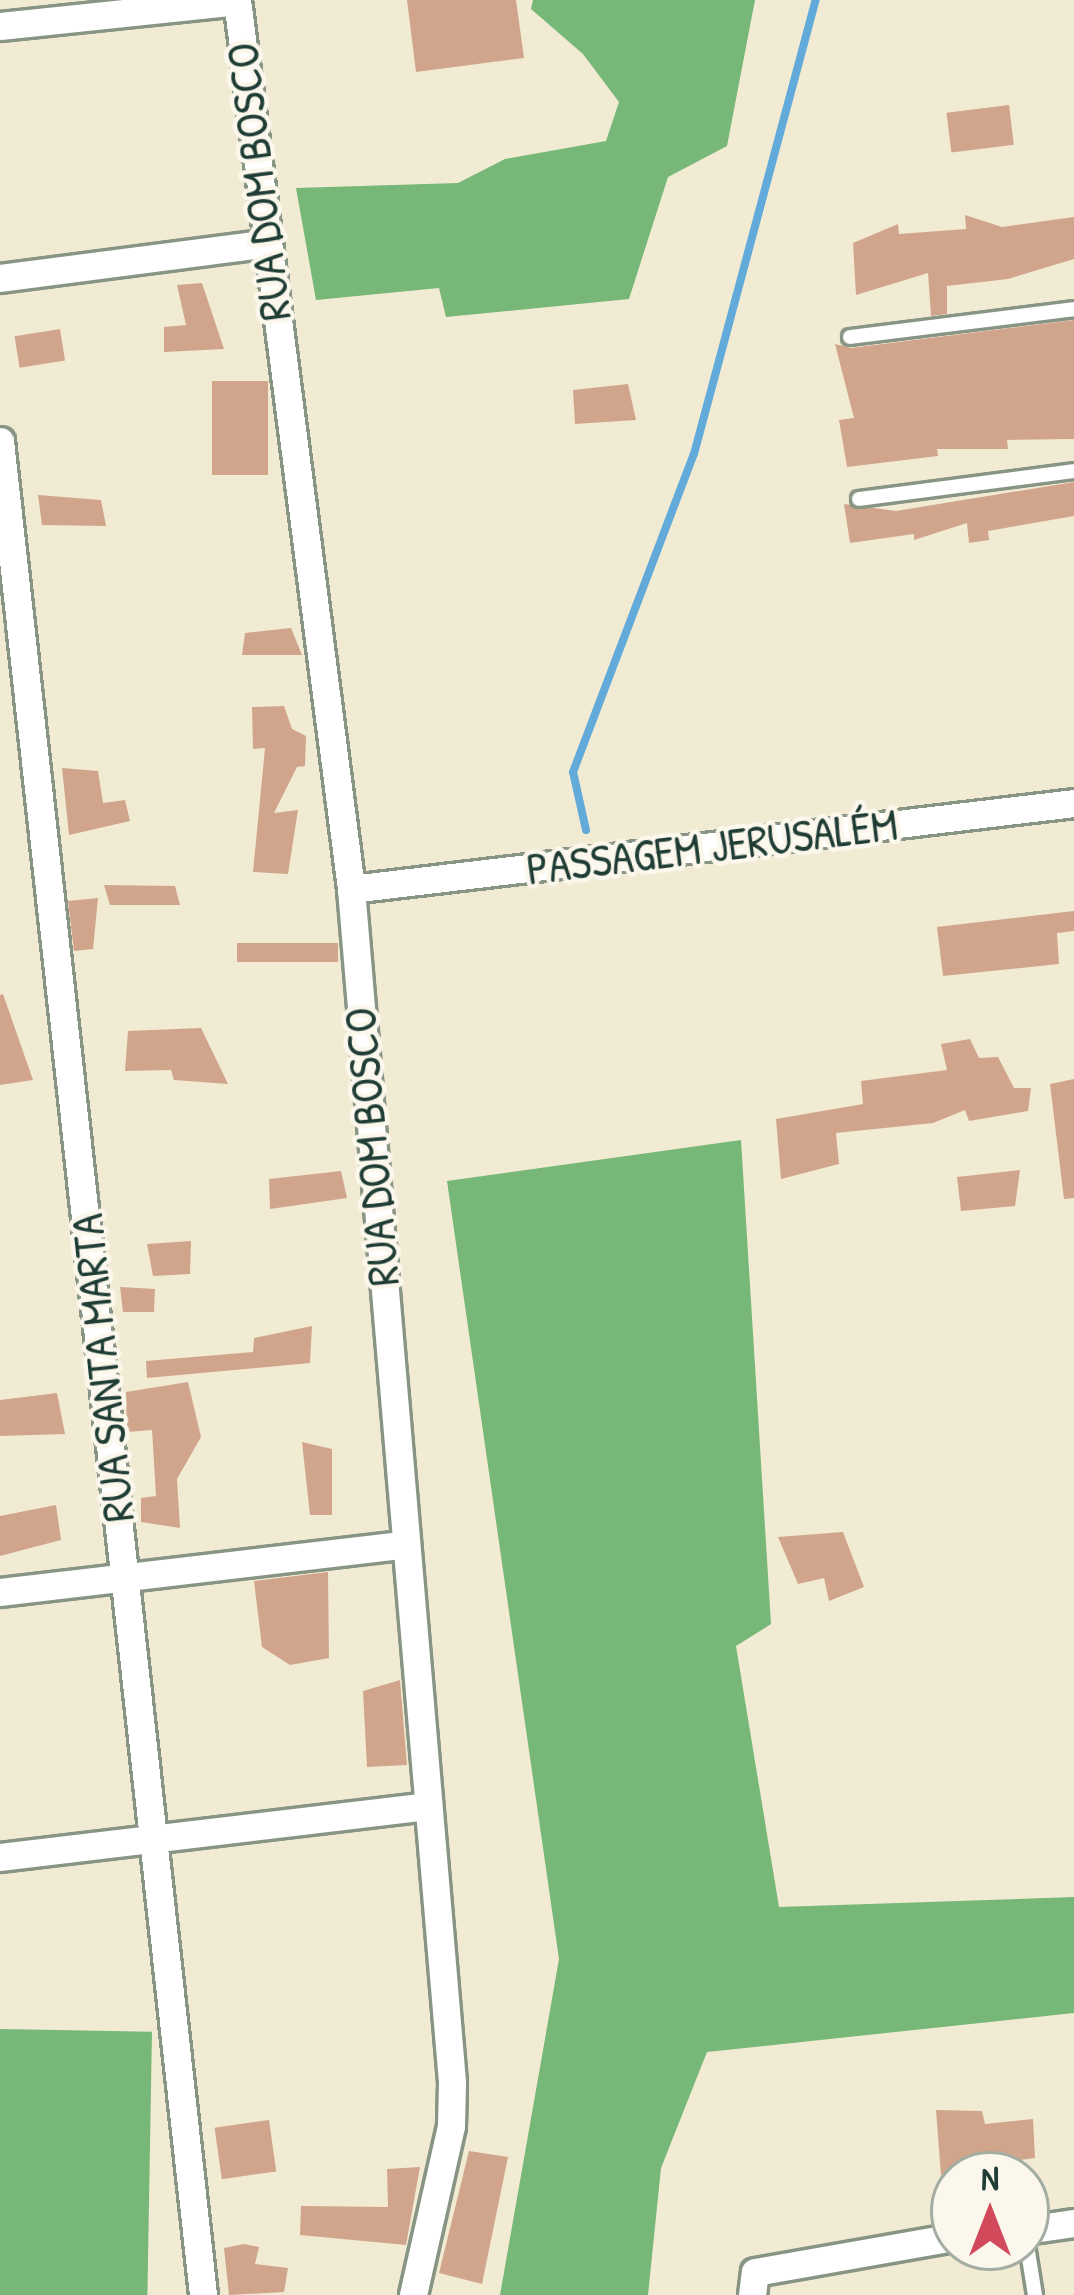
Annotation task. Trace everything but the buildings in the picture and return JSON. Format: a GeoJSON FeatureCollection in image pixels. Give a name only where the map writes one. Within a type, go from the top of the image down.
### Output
{"type":"FeatureCollection","features":[{"type":"Feature","properties":{"kind":"street"},"geometry":{"type":"LineString","coordinates":[[0,26],[237,0]]}},
{"type":"Feature","properties":{"kind":"street","name":"RUA DOM BOSCO"},"geometry":{"type":"LineString","coordinates":[[237,0],[263,244],[351,889],[452,2126],[413,2295]]}},
{"type":"Feature","properties":{"kind":"street"},"geometry":{"type":"LineString","coordinates":[[0,278],[263,244]]}},
{"type":"Feature","properties":{"kind":"street","name":"RUA SANTA MARTA"},"geometry":{"type":"LineString","coordinates":[[0,441],[203,2295]]}},
{"type":"Feature","properties":{"kind":"street","name":"PASSAGEM JERUSALÉM"},"geometry":{"type":"LineString","coordinates":[[351,889],[1074,803]]}},
{"type":"Feature","properties":{"kind":"street"},"geometry":{"type":"LineString","coordinates":[[0,1592],[403,1545]]}},
{"type":"Feature","properties":{"kind":"street"},"geometry":{"type":"LineString","coordinates":[[0,1857],[426,1806]]}},
{"type":"Feature","properties":{"kind":"street"},"geometry":{"type":"LineString","coordinates":[[752,2295],[755,2272],[930,2239]]}},
{"type":"Feature","properties":{"kind":"lane"},"geometry":{"type":"LineString","coordinates":[[850,337],[1074,309]]}},
{"type":"Feature","properties":{"kind":"lane"},"geometry":{"type":"LineString","coordinates":[[859,499],[1074,471]]}},
{"type":"Feature","properties":{"kind":"green space"},"geometry":{"type":"Polygon","coordinates":[[[533,0],[755,0],[727,146],[668,177],[629,299],[446,317],[439,288],[316,300],[296,188],[458,183],[505,159],[606,141],[619,102],[583,54],[531,9],[533,0]]]}},
{"type":"Feature","properties":{"kind":"green space"},"geometry":{"type":"Polygon","coordinates":[[[741,1140],[771,1624],[736,1646],[779,1907],[1074,1897],[1074,2013],[707,2052],[661,2168],[648,2295],[500,2295],[559,1959],[447,1181],[741,1140]]]}},
{"type":"Feature","properties":{"kind":"green space"},"geometry":{"type":"Polygon","coordinates":[[[0,2029],[152,2032],[147,2295],[0,2295],[0,2029]]]}},
{"type":"Feature","properties":{"kind":"waterway"},"geometry":{"type":"LineString","coordinates":[[586,830],[573,772],[694,454],[816,0]]}}]}
